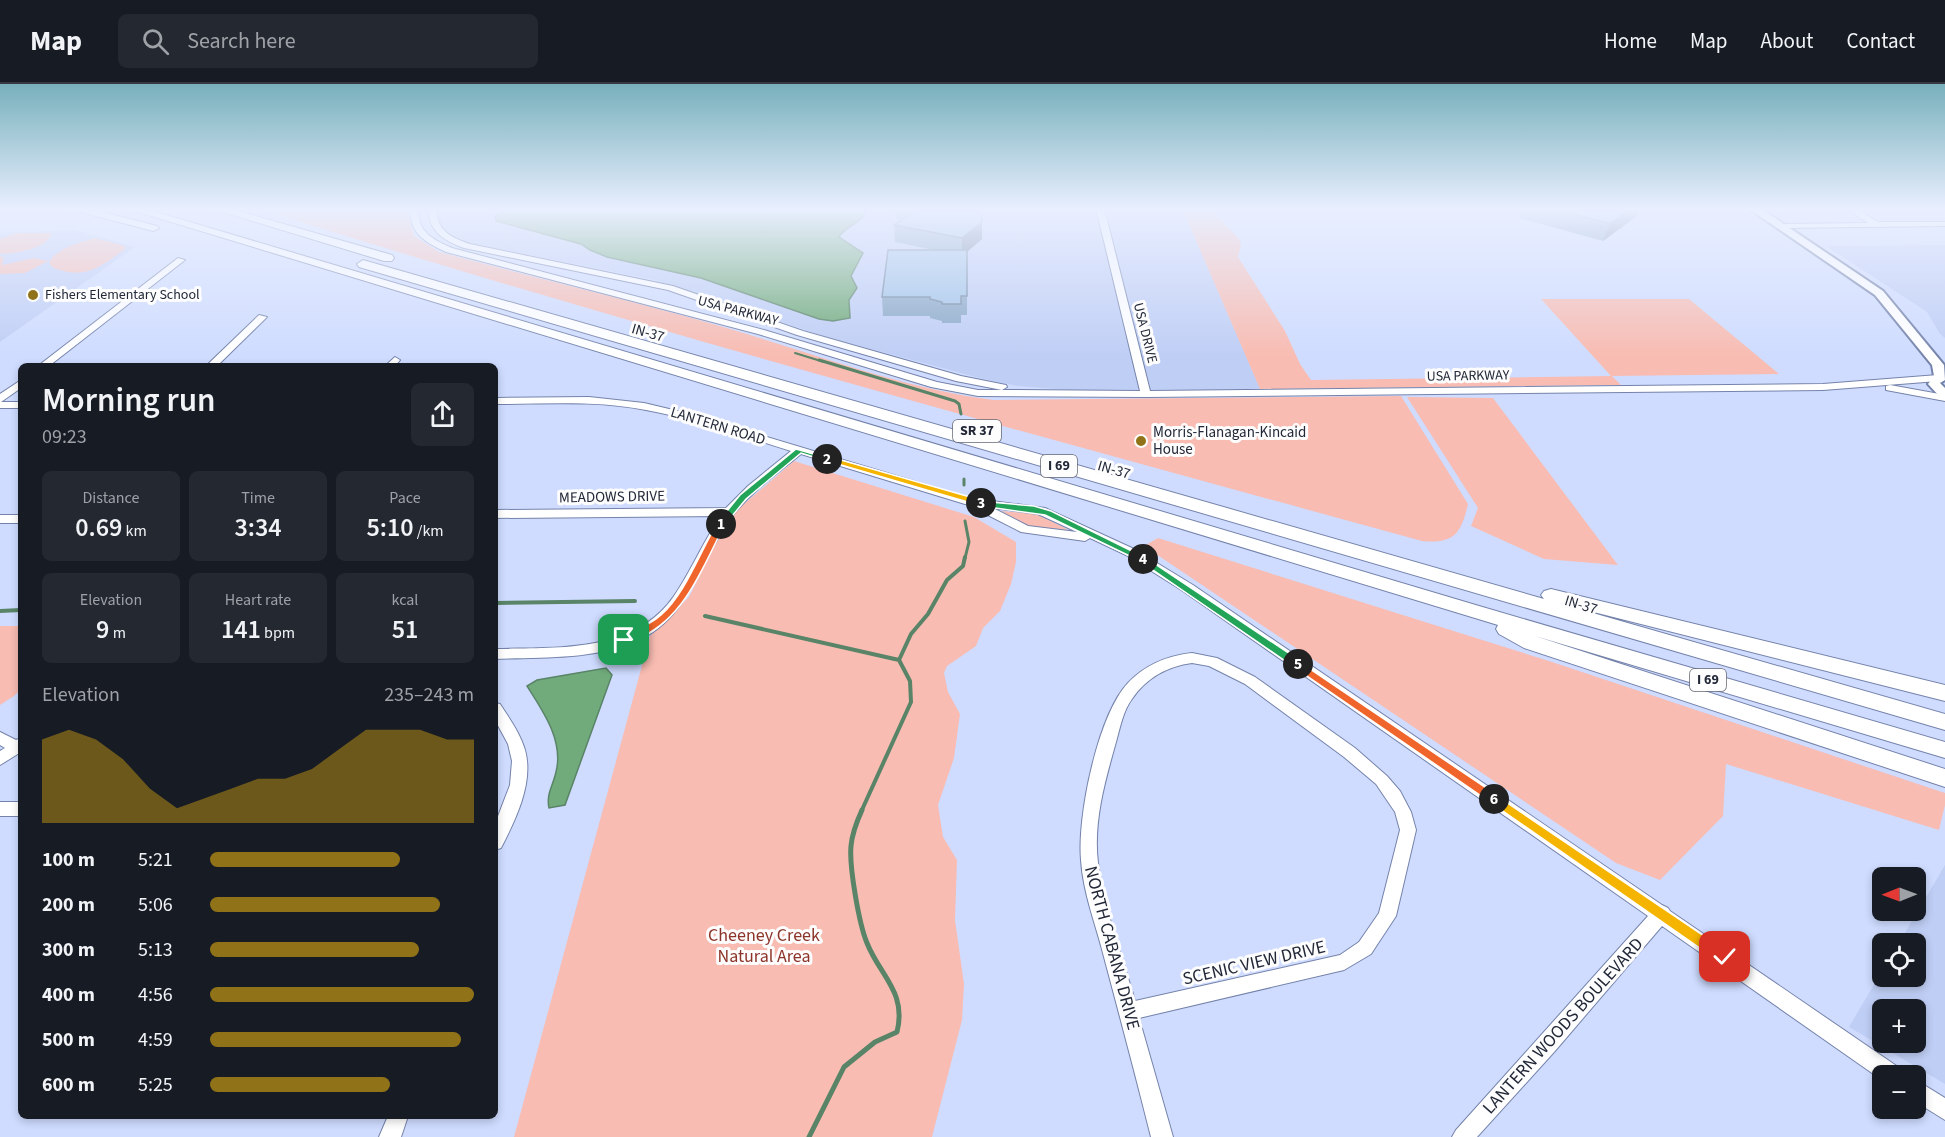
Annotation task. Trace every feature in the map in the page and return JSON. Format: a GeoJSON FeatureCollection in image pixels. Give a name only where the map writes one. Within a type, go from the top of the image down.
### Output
{"type":"FeatureCollection","features":[{"type":"Feature","properties":{"kind":"highway"},"geometry":{"type":"LineString","coordinates":[[264,257],[441,302]]}},
{"type":"Feature","properties":{"kind":"highway","name":"I 69"},"geometry":{"type":"LineString","coordinates":[[304,257],[441,302],[1472,611],[1945,750]]}},
{"type":"Feature","properties":{"kind":"highway","name":"I 69"},"geometry":{"type":"LineString","coordinates":[[323,257],[1945,722]]}},
{"type":"Feature","properties":{"kind":"highway","name":"IN-37"},"geometry":{"type":"LineString","coordinates":[[386,257],[1945,710]]}},
{"type":"Feature","properties":{"kind":"highway"},"geometry":{"type":"LineString","coordinates":[[1551,595],[1945,693]]}},
{"type":"Feature","properties":{"kind":"highway"},"geometry":{"type":"LineString","coordinates":[[1472,611],[1531,643],[1945,778]]}},
{"type":"Feature","properties":{"kind":"main road"},"geometry":{"type":"LineString","coordinates":[[1826,257],[1880,293],[1938,365],[1941,377],[1934,381],[1935,386],[1945,397]]}},
{"type":"Feature","properties":{"kind":"main road"},"geometry":{"type":"LineString","coordinates":[[1915,337],[1945,357]]}},
{"type":"Feature","properties":{"kind":"street","name":"USA PARKWAY"},"geometry":{"type":"LineString","coordinates":[[473,257],[761,332],[946,388],[991,394],[1078,395],[1858,386],[1910,390],[1945,397]]}},
{"type":"Feature","properties":{"kind":"street","name":"USA PARKWAY"},"geometry":{"type":"LineString","coordinates":[[519,257],[670,288],[800,333],[960,379],[1016,389],[1078,395]]}},
{"type":"Feature","properties":{"kind":"street","name":"USA DRIVE"},"geometry":{"type":"LineString","coordinates":[[1112,257],[1146,394]]}},
{"type":"Feature","properties":{"kind":"street"},"geometry":{"type":"LineString","coordinates":[[47,363],[181,260]]}},
{"type":"Feature","properties":{"kind":"street"},"geometry":{"type":"LineString","coordinates":[[214,363],[262,317]]}},
{"type":"Feature","properties":{"kind":"street","name":"USA PARKWAY"},"geometry":{"type":"LineString","coordinates":[[1858,386],[1941,377]]}},
{"type":"Feature","properties":{"kind":"street"},"geometry":{"type":"LineString","coordinates":[[0,399],[18,384]]}},
{"type":"Feature","properties":{"kind":"street","name":"LANTERN ROAD"},"geometry":{"type":"LineString","coordinates":[[498,401],[595,400],[636,404],[690,417],[969,501],[1041,511],[1130,552],[1163,571],[1878,1065]]}},
{"type":"Feature","properties":{"kind":"street"},"geometry":{"type":"LineString","coordinates":[[0,405],[18,405]]}},
{"type":"Feature","properties":{"kind":"street"},"geometry":{"type":"LineString","coordinates":[[498,657],[590,648],[624,640],[645,631],[664,618],[681,600],[729,512],[751,490],[799,450]]}},
{"type":"Feature","properties":{"kind":"street","name":"LANTERN ROAD"},"geometry":{"type":"LineString","coordinates":[[969,501],[1024,529],[1099,539]]}},
{"type":"Feature","properties":{"kind":"street","name":"MEADOWS DRIVE"},"geometry":{"type":"LineString","coordinates":[[498,514],[729,512]]}},
{"type":"Feature","properties":{"kind":"street"},"geometry":{"type":"LineString","coordinates":[[0,519],[18,519]]}},
{"type":"Feature","properties":{"kind":"street","name":"NORTH CABANA DRIVE"},"geometry":{"type":"LineString","coordinates":[[1162,1137],[1092,879],[1087,829],[1094,791],[1121,699],[1141,678],[1165,661],[1190,657]]}},
{"type":"Feature","properties":{"kind":"street","name":"SCENIC VIEW DRIVE"},"geometry":{"type":"LineString","coordinates":[[1129,1011],[1344,962],[1365,948],[1387,916],[1408,830],[1406,816],[1394,795],[1380,778],[1346,751],[1242,676],[1211,660],[1190,657]]}},
{"type":"Feature","properties":{"kind":"street"},"geometry":{"type":"LineString","coordinates":[[498,713],[515,742],[520,762],[517,787],[498,835]]}},
{"type":"Feature","properties":{"kind":"street"},"geometry":{"type":"LineString","coordinates":[[0,738],[18,745]]}},
{"type":"Feature","properties":{"kind":"street"},"geometry":{"type":"LineString","coordinates":[[0,759],[18,745]]}},
{"type":"Feature","properties":{"kind":"street"},"geometry":{"type":"LineString","coordinates":[[0,809],[18,809]]}},
{"type":"Feature","properties":{"kind":"street","name":"LANTERN WOODS BOULEVARD"},"geometry":{"type":"LineString","coordinates":[[1463,1137],[1662,914]]}},
{"type":"Feature","properties":{"kind":"street"},"geometry":{"type":"LineString","coordinates":[[1926,1097],[1945,1110]]}},
{"type":"Feature","properties":{"kind":"street"},"geometry":{"type":"LineString","coordinates":[[390,1137],[397,1119]]}},
{"type":"Feature","properties":{"kind":"shaded area","name":"Fishers Elementary School"},"geometry":{"type":"Polygon","coordinates":[[[0,257],[121,257],[0,342],[0,257]]]}},
{"type":"Feature","properties":{"kind":"shaded area"},"geometry":{"type":"Polygon","coordinates":[[[541,257],[1203,257],[1260,389],[1095,392],[1018,386],[983,379],[823,336],[654,280],[541,257]]]}},
{"type":"Feature","properties":{"kind":"shaded area"},"geometry":{"type":"Polygon","coordinates":[[[608,257],[861,257],[851,276],[857,288],[849,300],[850,318],[833,321],[819,319],[701,278],[608,257]]]}},
{"type":"Feature","properties":{"kind":"shaded area"},"geometry":{"type":"Polygon","coordinates":[[[1843,257],[1945,257],[1945,338],[1940,334],[1927,312],[1843,257]]]}},
{"type":"Feature","properties":{"kind":"shaded area"},"geometry":{"type":"Polygon","coordinates":[[[606,668],[612,675],[565,805],[549,808],[549,794],[558,760],[557,749],[551,727],[527,686],[537,680],[606,668]]]}},
{"type":"Feature","properties":{"kind":"shaded area"},"geometry":{"type":"Polygon","coordinates":[[[1945,865],[1945,1084],[1926,1073],[1926,1065],[1913,1065],[1893,1053],[1926,1053],[1926,999],[1872,999],[1872,1041],[1849,1027],[1873,987],[1926,987],[1926,933],[1905,933],[1912,921],[1926,921],[1926,897],[1945,865]]]}},
{"type":"Feature","properties":{"kind":"green space"},"geometry":{"type":"Polygon","coordinates":[[[0,257],[4,258],[2,265],[34,258],[48,261],[25,273],[0,274],[0,257]]]}},
{"type":"Feature","properties":{"kind":"green space"},"geometry":{"type":"Polygon","coordinates":[[[53,257],[113,257],[91,270],[73,273],[52,267],[49,262],[53,257]]]}},
{"type":"Feature","properties":{"kind":"green space"},"geometry":{"type":"Polygon","coordinates":[[[415,257],[459,257],[694,319],[927,388],[994,400],[1401,396],[1468,504],[1459,530],[1454,535],[1442,541],[1422,541],[983,421],[415,257]]]}},
{"type":"Feature","properties":{"kind":"green space"},"geometry":{"type":"Polygon","coordinates":[[[1203,257],[1238,257],[1285,331],[1300,364],[1311,380],[1611,376],[1541,299],[1689,299],[1779,374],[1612,376],[1621,385],[1260,389],[1203,257]]]}},
{"type":"Feature","properties":{"kind":"green space"},"geometry":{"type":"Polygon","coordinates":[[[1407,397],[1493,398],[1618,565],[1544,559],[1471,526],[1478,508],[1407,397]]]}},
{"type":"Feature","properties":{"kind":"green space","name":"Cheeney Creek Natural Area"},"geometry":{"type":"Polygon","coordinates":[[[794,461],[974,517],[1016,542],[1016,562],[1011,584],[1000,611],[983,628],[976,646],[947,666],[944,673],[948,692],[960,714],[954,758],[938,805],[943,837],[957,860],[955,920],[964,984],[962,1020],[932,1137],[514,1137],[650,636],[689,597],[720,535],[738,509],[794,461]]]}},
{"type":"Feature","properties":{"kind":"green space"},"geometry":{"type":"Polygon","coordinates":[[[1001,511],[1036,514],[1069,530],[1028,526],[1001,511]]]}},
{"type":"Feature","properties":{"kind":"green space"},"geometry":{"type":"Polygon","coordinates":[[[1158,538],[1549,661],[1945,793],[1945,805],[1939,830],[1726,764],[1723,816],[1660,880],[1616,863],[1144,546],[1158,538]]]}},
{"type":"Feature","properties":{"kind":"green space"},"geometry":{"type":"Polygon","coordinates":[[[0,626],[18,626],[18,692],[0,705],[0,626]]]}},
{"type":"Feature","properties":{"kind":"building"},"geometry":{"type":"Polygon","coordinates":[[[887,257],[967,257],[967,296],[961,296],[961,304],[942,304],[930,297],[882,297],[887,257]]]}},
{"type":"Feature","properties":{"kind":"waterway"},"geometry":{"type":"LineString","coordinates":[[795,353],[824,362]]}},
{"type":"Feature","properties":{"kind":"waterway"},"geometry":{"type":"LineString","coordinates":[[819,360],[955,401],[959,404],[961,414]]}},
{"type":"Feature","properties":{"kind":"waterway"},"geometry":{"type":"LineString","coordinates":[[964,479],[964,485]]}},
{"type":"Feature","properties":{"kind":"waterway"},"geometry":{"type":"LineString","coordinates":[[965,521],[969,542],[965,558]]}},
{"type":"Feature","properties":{"kind":"waterway"},"geometry":{"type":"LineString","coordinates":[[899,660],[911,634],[928,614],[947,580],[963,566],[965,557]]}},
{"type":"Feature","properties":{"kind":"waterway"},"geometry":{"type":"LineString","coordinates":[[498,603],[635,601]]}},
{"type":"Feature","properties":{"kind":"waterway"},"geometry":{"type":"LineString","coordinates":[[0,611],[18,610]]}},
{"type":"Feature","properties":{"kind":"waterway"},"geometry":{"type":"LineString","coordinates":[[705,616],[899,660]]}},
{"type":"Feature","properties":{"kind":"waterway"},"geometry":{"type":"LineString","coordinates":[[861,812],[911,702],[910,681],[899,660]]}},
{"type":"Feature","properties":{"kind":"waterway"},"geometry":{"type":"LineString","coordinates":[[809,1137],[844,1067],[875,1042],[897,1032],[899,1018],[895,995],[867,943],[855,895],[851,846],[862,810]]}},
{"type":"Feature","properties":{"kind":"place","name":"Fishers Elementary School"},"geometry":{"type":"Point","coordinates":[33,295]}},
{"type":"Feature","properties":{"kind":"place","name":"Morris-Flanagan-Kincaid House"},"geometry":{"type":"Point","coordinates":[1141,441]}},
{"type":"Feature","properties":{"kind":"route"},"geometry":{"type":"LineString","coordinates":[[624,640],[645,631],[664,618],[681,600],[715,534],[731,509],[799,450],[969,501],[1041,511],[1155,566],[1725,957]]}}]}
